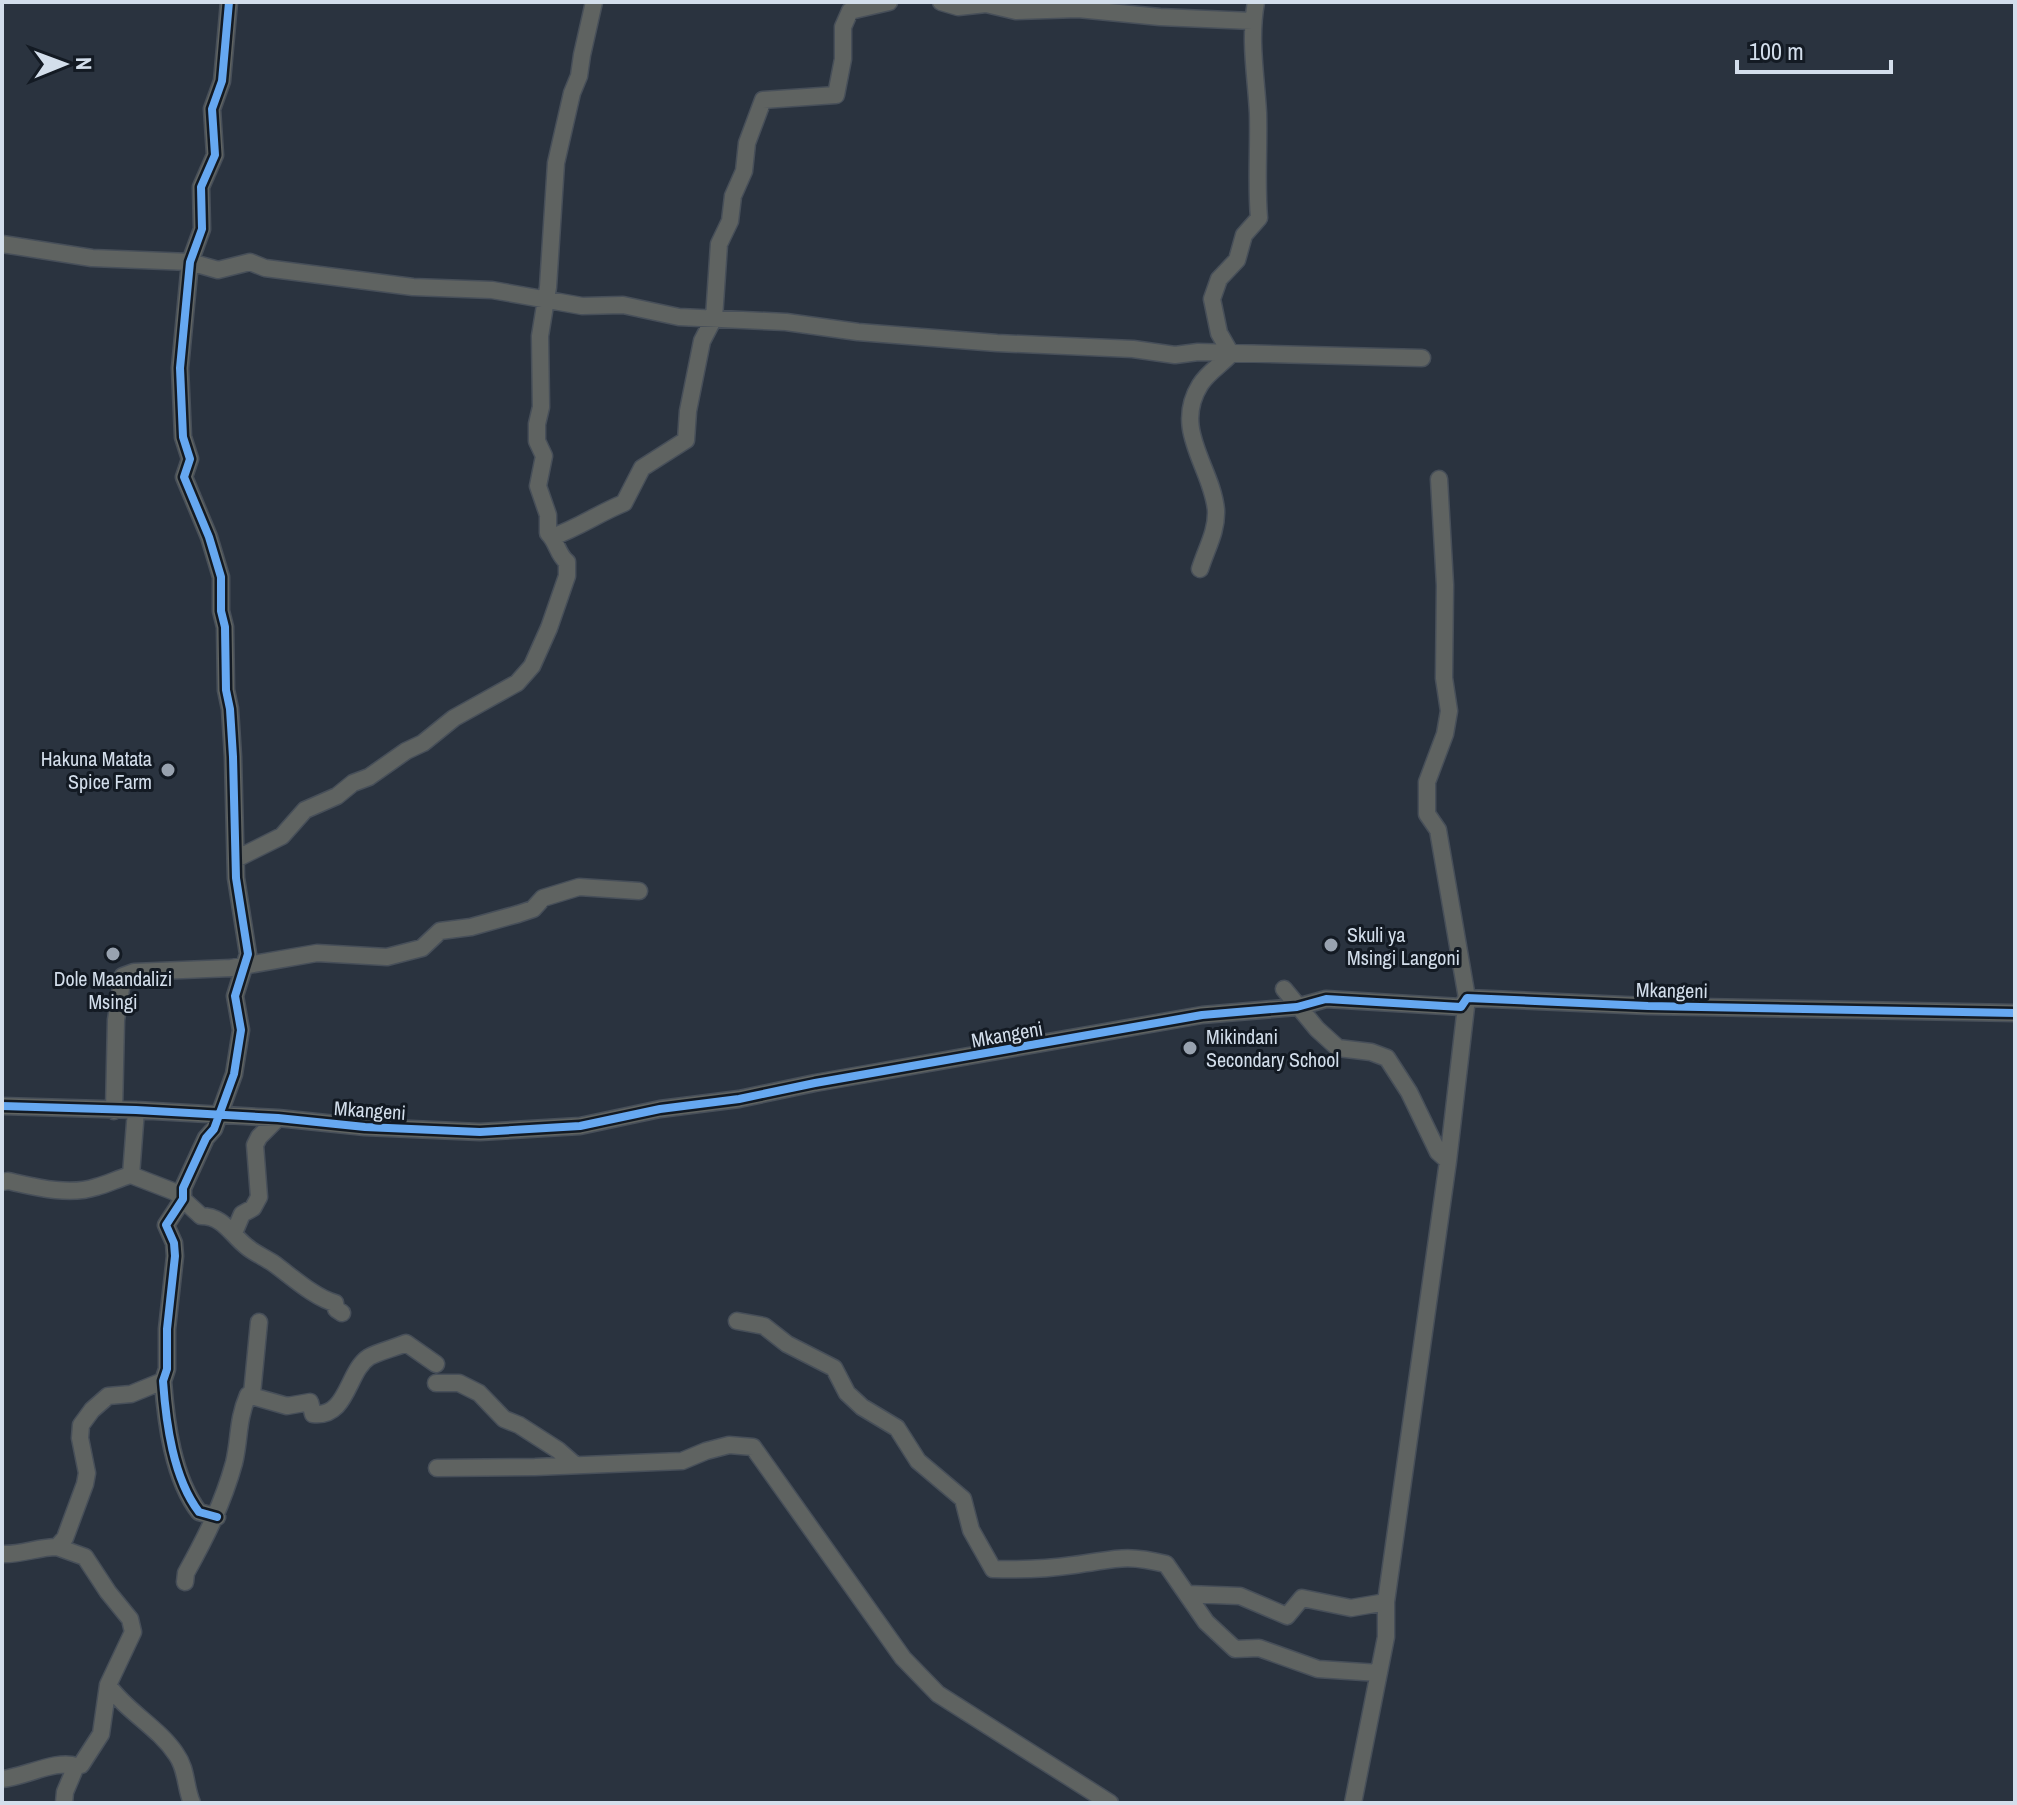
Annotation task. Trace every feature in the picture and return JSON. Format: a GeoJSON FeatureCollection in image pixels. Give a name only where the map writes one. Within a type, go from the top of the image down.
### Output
{"type":"FeatureCollection","features":[{"type":"Feature","properties":{"kind":"street"},"geometry":{"type":"LineString","coordinates":[[217,1517],[199,1512],[183,1489],[163,1381],[167,1369],[167,1329],[175,1256],[174,1243],[166,1225],[183,1199],[183,1188],[220,1115],[234,1074],[241,1030],[235,996],[248,954],[236,878],[233,757],[226,690],[221,577],[209,537],[184,477],[190,459],[183,437],[180,368],[190,262],[202,229],[201,187],[215,155],[212,109],[222,81],[229,2]]}},
{"type":"Feature","properties":{"kind":"street"},"geometry":{"type":"LineString","coordinates":[[236,859],[282,836],[305,810],[369,777],[423,743],[454,718],[517,683],[532,666],[540,650],[567,576],[567,562],[559,556],[555,540],[548,533],[548,515],[538,486],[544,456],[537,441],[541,407],[540,336],[546,300],[556,163],[594,2]]}},
{"type":"Feature","properties":{"kind":"street"},"geometry":{"type":"LineString","coordinates":[[552,537],[579,527],[595,515],[624,503],[642,468],[686,440],[688,411],[702,341],[714,318],[719,244],[730,221],[733,196],[744,171],[747,143],[763,100],[836,95],[843,59],[843,27],[850,11],[889,2]]}},
{"type":"Feature","properties":{"kind":"street"},"geometry":{"type":"LineString","coordinates":[[941,2],[958,7],[986,4],[1016,11],[1078,9],[1252,21]]}},
{"type":"Feature","properties":{"kind":"street"},"geometry":{"type":"LineString","coordinates":[[1231,354],[1219,333],[1212,299],[1219,279],[1237,260],[1244,235],[1259,218],[1252,21],[1256,2]]}},
{"type":"Feature","properties":{"kind":"street"},"geometry":{"type":"LineString","coordinates":[[2,244],[92,258],[190,262],[218,270],[250,262],[265,268],[413,287],[492,290],[582,306],[623,305],[679,317],[786,322],[858,332],[981,342],[1123,348],[1175,355],[1198,352],[1422,358]]}},
{"type":"Feature","properties":{"kind":"street"},"geometry":{"type":"LineString","coordinates":[[1200,569],[1212,545],[1216,510],[1191,438],[1193,400],[1202,382],[1231,354]]}},
{"type":"Feature","properties":{"kind":"street"},"geometry":{"type":"LineString","coordinates":[[1353,1803],[1388,1619],[1386,1602],[1448,1161],[1467,998],[1438,830],[1427,814],[1427,782],[1445,734],[1449,711],[1444,678],[1445,585],[1439,479]]}},
{"type":"Feature","properties":{"kind":"street"},"geometry":{"type":"LineString","coordinates":[[114,1111],[116,1020],[123,976],[134,972],[246,966],[317,953],[387,957],[422,948],[440,931],[471,927],[518,914],[533,909],[543,898],[579,887],[639,891]]}},
{"type":"Feature","properties":{"kind":"street"},"geometry":{"type":"LineString","coordinates":[[1284,989],[1297,1007],[1338,1048],[1371,1052],[1387,1058],[1409,1092],[1438,1152],[1448,1161]]}},
{"type":"Feature","properties":{"kind":"street","name":"Mkangeni"},"geometry":{"type":"LineString","coordinates":[[2,1106],[136,1110],[480,1132],[580,1126],[660,1109],[739,1099],[1202,1015],[1297,1007],[1326,999],[1461,1007],[1467,998],[1648,1006],[2015,1013]]}},
{"type":"Feature","properties":{"kind":"street"},"geometry":{"type":"LineString","coordinates":[[131,1175],[136,1110]]}},
{"type":"Feature","properties":{"kind":"street"},"geometry":{"type":"LineString","coordinates":[[234,1233],[242,1214],[253,1208],[259,1197],[255,1145],[278,1118]]}},
{"type":"Feature","properties":{"kind":"street"},"geometry":{"type":"LineString","coordinates":[[2,1182],[62,1190],[95,1188],[112,1179],[131,1175],[163,1185],[201,1216],[218,1220],[245,1246],[301,1285],[335,1303],[336,1309],[342,1313]]}},
{"type":"Feature","properties":{"kind":"street"},"geometry":{"type":"LineString","coordinates":[[737,1321],[764,1326],[787,1344],[834,1368],[847,1393],[862,1407],[897,1428],[918,1461],[963,1499],[971,1530],[993,1569],[1032,1570],[1079,1565],[1113,1557],[1137,1557],[1166,1564],[1206,1622],[1235,1649],[1259,1648],[1318,1669],[1379,1673]]}},
{"type":"Feature","properties":{"kind":"street"},"geometry":{"type":"LineString","coordinates":[[252,1394],[259,1322]]}},
{"type":"Feature","properties":{"kind":"street"},"geometry":{"type":"LineString","coordinates":[[185,1582],[186,1573],[217,1517],[234,1460],[239,1417],[248,1395],[287,1406],[310,1402],[311,1410],[318,1415],[330,1411],[348,1392],[368,1358],[406,1343],[436,1364]]}},
{"type":"Feature","properties":{"kind":"street"},"geometry":{"type":"LineString","coordinates":[[57,1547],[65,1538],[85,1484],[87,1473],[80,1438],[81,1425],[108,1396],[131,1394],[163,1381]]}},
{"type":"Feature","properties":{"kind":"street"},"geometry":{"type":"LineString","coordinates":[[436,1383],[459,1383],[479,1393],[504,1419],[558,1450],[574,1464]]}},
{"type":"Feature","properties":{"kind":"street"},"geometry":{"type":"LineString","coordinates":[[437,1468],[682,1461],[729,1445],[753,1447],[903,1658],[938,1694],[1110,1803]]}},
{"type":"Feature","properties":{"kind":"street"},"geometry":{"type":"LineString","coordinates":[[2,1554],[17,1555],[57,1547],[85,1557],[130,1619],[133,1632],[108,1685],[101,1734],[81,1765],[67,1762],[20,1777],[2,1779]]}},
{"type":"Feature","properties":{"kind":"street"},"geometry":{"type":"LineString","coordinates":[[1188,1594],[1240,1596],[1287,1616],[1302,1598],[1351,1608],[1386,1602]]}},
{"type":"Feature","properties":{"kind":"street"},"geometry":{"type":"LineString","coordinates":[[108,1685],[117,1697],[162,1735],[178,1756],[192,1803]]}},
{"type":"Feature","properties":{"kind":"street"},"geometry":{"type":"LineString","coordinates":[[64,1803],[65,1792],[76,1766]]}},
{"type":"Feature","properties":{"kind":"cycle path"},"geometry":{"type":"LineString","coordinates":[[217,1517],[199,1512],[183,1483],[169,1432],[163,1381],[167,1369],[167,1329],[175,1256],[174,1243],[166,1225],[183,1199],[183,1188],[206,1138],[214,1129],[234,1074],[241,1030],[235,996],[248,954],[236,878],[233,757],[226,690],[221,577],[209,537],[184,477],[190,459],[183,437],[180,368],[190,262],[202,229],[201,187],[215,155],[212,109],[222,81],[229,2]]}},
{"type":"Feature","properties":{"kind":"cycle path"},"geometry":{"type":"LineString","coordinates":[[2,1106],[136,1110],[480,1132],[580,1126],[660,1109],[739,1099],[1202,1015],[1297,1007],[1326,999],[1461,1007],[1467,998],[1648,1006],[2015,1013]]}},
{"type":"Feature","properties":{"kind":"place","name":"Hakuna Matata Spice Farm"},"geometry":{"type":"Point","coordinates":[168,770]}},
{"type":"Feature","properties":{"kind":"place","name":"Skuli ya Msingi Langoni"},"geometry":{"type":"Point","coordinates":[1331,945]}},
{"type":"Feature","properties":{"kind":"place","name":"Dole Maandalizi Msingi"},"geometry":{"type":"Point","coordinates":[113,954]}},
{"type":"Feature","properties":{"kind":"place","name":"Mikindani Secondary School"},"geometry":{"type":"Point","coordinates":[1190,1048]}}]}
